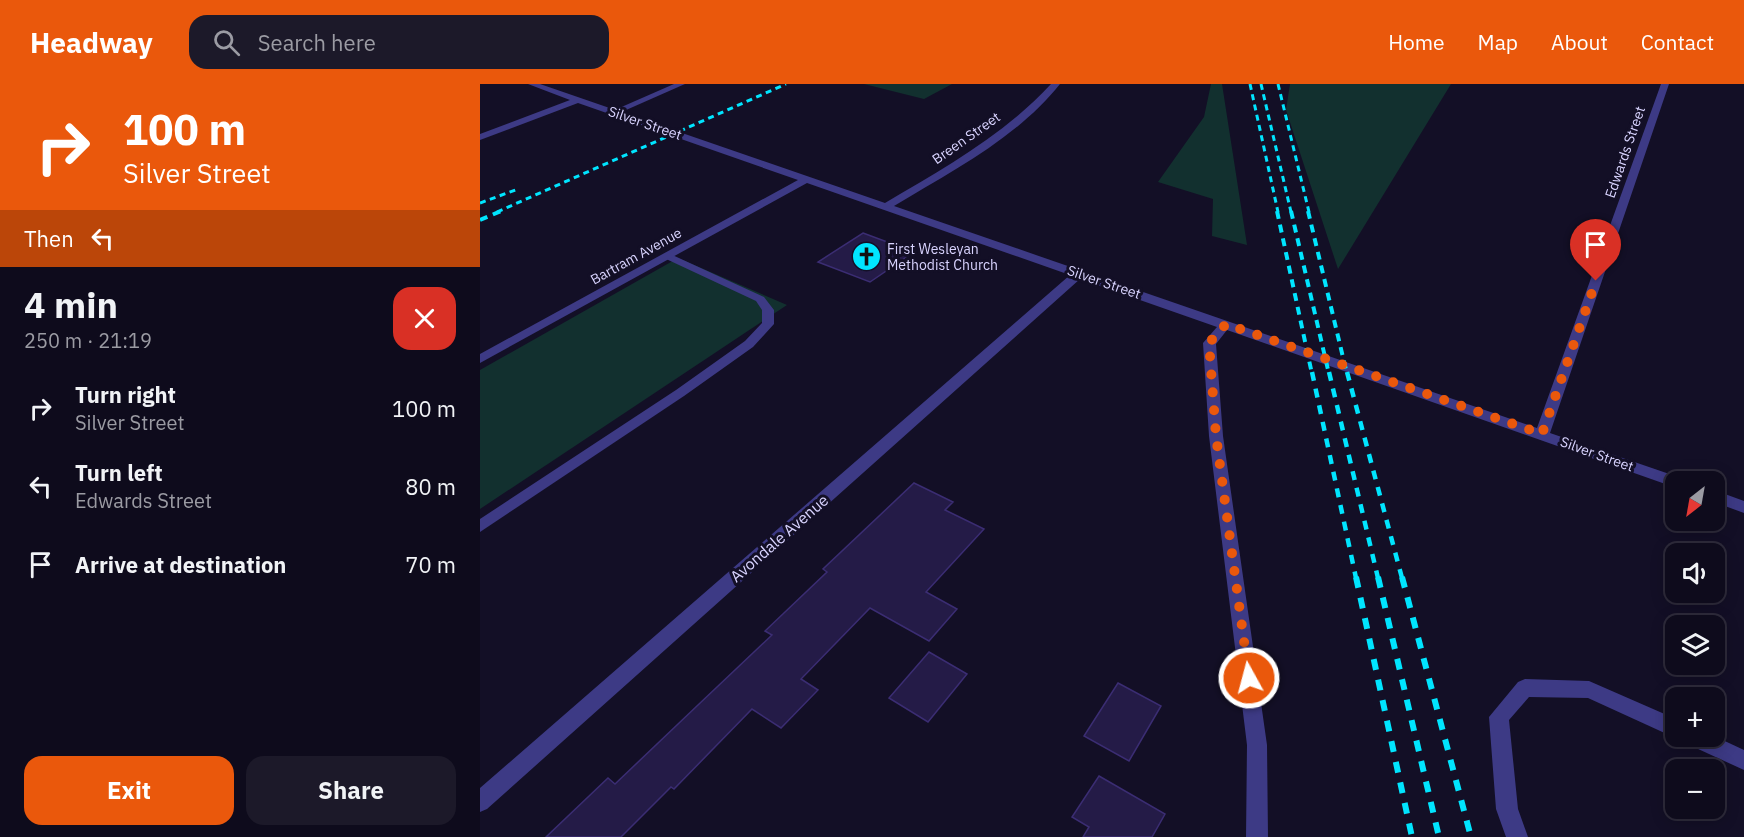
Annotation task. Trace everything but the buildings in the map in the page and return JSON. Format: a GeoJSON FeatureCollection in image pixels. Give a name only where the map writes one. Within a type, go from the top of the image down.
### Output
{"type":"FeatureCollection","features":[{"type":"Feature","properties":{"kind":"street","name":"Silver Street"},"geometry":{"type":"LineString","coordinates":[[532,84],[1665,478]]}},
{"type":"Feature","properties":{"kind":"street","name":"Breen Street"},"geometry":{"type":"LineString","coordinates":[[886,207],[998,133],[1044,99],[1056,84]]}},
{"type":"Feature","properties":{"kind":"street","name":"Edwards Street"},"geometry":{"type":"LineString","coordinates":[[1542,434],[1665,84]]}},
{"type":"Feature","properties":{"kind":"street"},"geometry":{"type":"LineString","coordinates":[[480,137],[578,100]]}},
{"type":"Feature","properties":{"kind":"street","name":"Bartram Avenue"},"geometry":{"type":"LineString","coordinates":[[480,359],[807,179]]}},
{"type":"Feature","properties":{"kind":"street","name":"Avondale Avenue"},"geometry":{"type":"LineString","coordinates":[[480,802],[1078,273]]}},
{"type":"Feature","properties":{"kind":"street"},"geometry":{"type":"LineString","coordinates":[[1226,324],[1209,343],[1216,436],[1257,745],[1257,837]]}},
{"type":"Feature","properties":{"kind":"street"},"geometry":{"type":"LineString","coordinates":[[1725,500],[1744,507]]}},
{"type":"Feature","properties":{"kind":"street"},"geometry":{"type":"LineString","coordinates":[[1516,837],[1507,809],[1498,717],[1525,688],[1589,690],[1665,724]]}},
{"type":"Feature","properties":{"kind":"street"},"geometry":{"type":"LineString","coordinates":[[1716,747],[1744,760]]}},
{"type":"Feature","properties":{"kind":"lane"},"geometry":{"type":"LineString","coordinates":[[614,112],[681,84]]}},
{"type":"Feature","properties":{"kind":"lane"},"geometry":{"type":"LineString","coordinates":[[480,526],[680,393],[749,344],[768,324],[768,310],[760,299],[668,256]]}},
{"type":"Feature","properties":{"kind":"green space"},"geometry":{"type":"Polygon","coordinates":[[[864,84],[952,84],[924,99],[864,84]]]}},
{"type":"Feature","properties":{"kind":"green space"},"geometry":{"type":"Polygon","coordinates":[[[1211,84],[1222,84],[1247,245],[1212,236],[1213,199],[1158,182],[1204,117],[1211,84]]]}},
{"type":"Feature","properties":{"kind":"green space"},"geometry":{"type":"Polygon","coordinates":[[[1290,84],[1451,84],[1338,269],[1286,110],[1290,84]]]}},
{"type":"Feature","properties":{"kind":"green space"},"geometry":{"type":"Polygon","coordinates":[[[678,258],[787,305],[480,509],[480,370],[678,258]]]}},
{"type":"Feature","properties":{"kind":"railway"},"geometry":{"type":"LineString","coordinates":[[497,212],[786,84]]}},
{"type":"Feature","properties":{"kind":"railway"},"geometry":{"type":"LineString","coordinates":[[1250,84],[1278,212]]}},
{"type":"Feature","properties":{"kind":"railway"},"geometry":{"type":"LineString","coordinates":[[1261,84],[1291,212]]}},
{"type":"Feature","properties":{"kind":"railway"},"geometry":{"type":"LineString","coordinates":[[1278,84],[1309,212]]}},
{"type":"Feature","properties":{"kind":"railway"},"geometry":{"type":"LineString","coordinates":[[480,203],[518,189]]}},
{"type":"Feature","properties":{"kind":"railway"},"geometry":{"type":"LineString","coordinates":[[480,220],[501,211]]}},
{"type":"Feature","properties":{"kind":"railway"},"geometry":{"type":"LineString","coordinates":[[1277,211],[1312,374]]}},
{"type":"Feature","properties":{"kind":"railway"},"geometry":{"type":"LineString","coordinates":[[1291,211],[1329,374]]}},
{"type":"Feature","properties":{"kind":"railway"},"geometry":{"type":"LineString","coordinates":[[1308,211],[1347,374]]}},
{"type":"Feature","properties":{"kind":"railway"},"geometry":{"type":"LineString","coordinates":[[1312,372],[1356,578]]}},
{"type":"Feature","properties":{"kind":"railway"},"geometry":{"type":"LineString","coordinates":[[1329,372],[1378,578]]}},
{"type":"Feature","properties":{"kind":"railway"},"geometry":{"type":"LineString","coordinates":[[1347,372],[1402,578]]}},
{"type":"Feature","properties":{"kind":"railway"},"geometry":{"type":"LineString","coordinates":[[1356,577],[1412,837]]}},
{"type":"Feature","properties":{"kind":"railway"},"geometry":{"type":"LineString","coordinates":[[1378,577],[1439,837]]}},
{"type":"Feature","properties":{"kind":"railway"},"geometry":{"type":"LineString","coordinates":[[1402,577],[1471,837]]}},
{"type":"Feature","properties":{"kind":"place","name":"First Wesleyan Methodist Church"},"geometry":{"type":"Point","coordinates":[866,257]}},
{"type":"Feature","properties":{"kind":"route"},"geometry":{"type":"LineString","coordinates":[[1249,678],[1216,436],[1209,343],[1226,324],[1542,434],[1596,281]]}}]}
